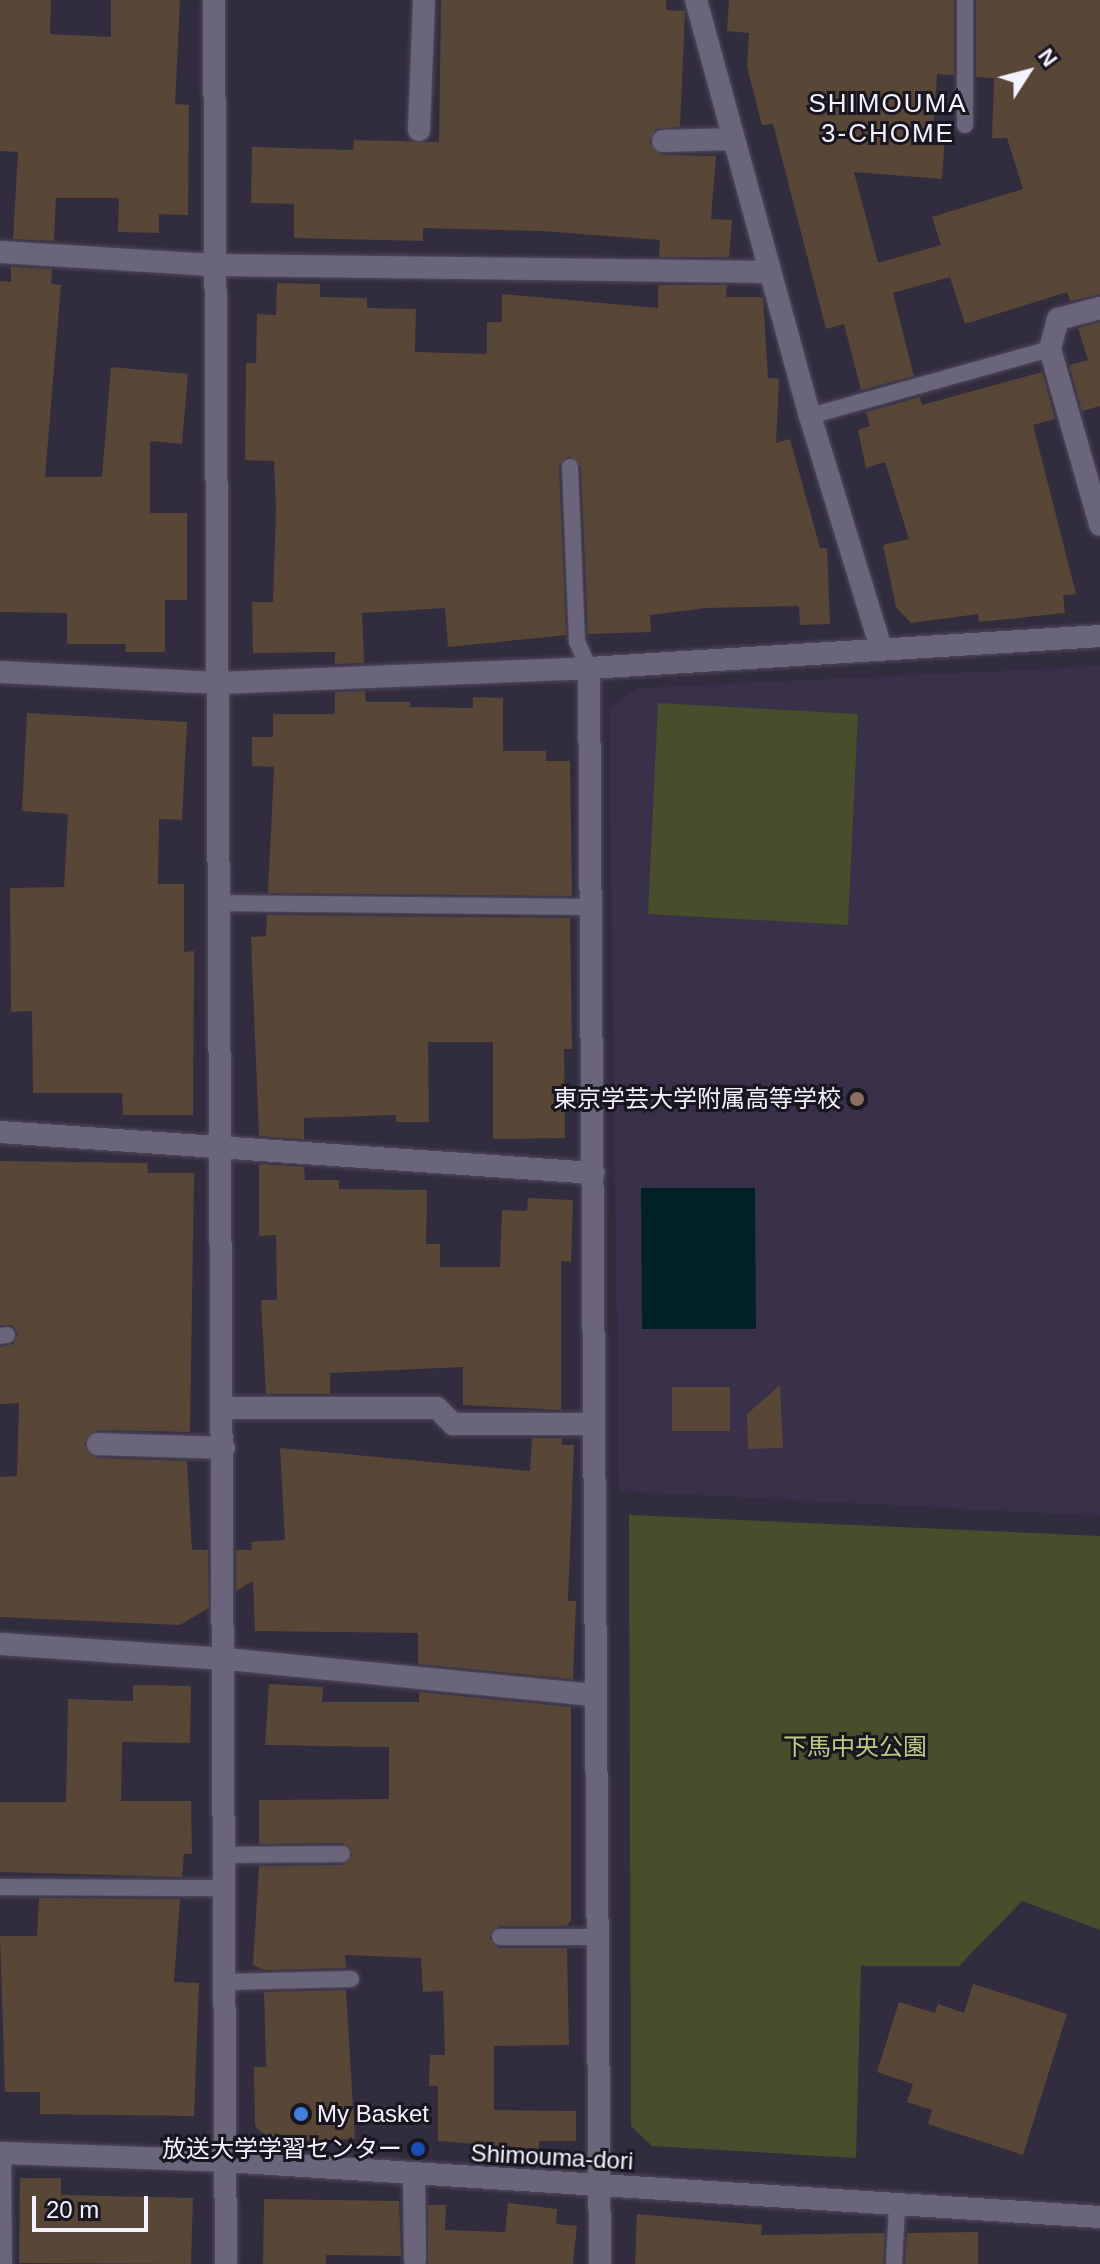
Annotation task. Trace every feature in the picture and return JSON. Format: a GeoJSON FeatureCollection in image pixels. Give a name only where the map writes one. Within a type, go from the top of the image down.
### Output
{"type":"FeatureCollection","features":[{"type":"Feature","properties":{"kind":"street"},"geometry":{"type":"LineString","coordinates":[[214,0],[213,265],[226,1659],[226,2264]]}},
{"type":"Feature","properties":{"kind":"street"},"geometry":{"type":"LineString","coordinates":[[419,130],[424,0]]}},
{"type":"Feature","properties":{"kind":"street"},"geometry":{"type":"LineString","coordinates":[[696,0],[810,416],[881,648]]}},
{"type":"Feature","properties":{"kind":"street"},"geometry":{"type":"LineString","coordinates":[[663,141],[733,139]]}},
{"type":"Feature","properties":{"kind":"street"},"geometry":{"type":"LineString","coordinates":[[0,252],[213,265],[770,272]]}},
{"type":"Feature","properties":{"kind":"street"},"geometry":{"type":"LineString","coordinates":[[1100,308],[1058,319],[1050,349],[1100,525]]}},
{"type":"Feature","properties":{"kind":"street"},"geometry":{"type":"LineString","coordinates":[[0,672],[219,683],[589,668],[1100,636]]}},
{"type":"Feature","properties":{"kind":"street"},"geometry":{"type":"LineString","coordinates":[[589,668],[588,907],[594,1173],[592,1695],[596,2185],[600,2264]]}},
{"type":"Feature","properties":{"kind":"street"},"geometry":{"type":"LineString","coordinates":[[0,1132],[594,1173]]}},
{"type":"Feature","properties":{"kind":"street"},"geometry":{"type":"LineString","coordinates":[[224,1408],[437,1408],[453,1424],[591,1424]]}},
{"type":"Feature","properties":{"kind":"street"},"geometry":{"type":"LineString","coordinates":[[98,1444],[224,1448]]}},
{"type":"Feature","properties":{"kind":"street"},"geometry":{"type":"LineString","coordinates":[[0,1644],[226,1659],[592,1695]]}},
{"type":"Feature","properties":{"kind":"street","name":"Shimouma-dori"},"geometry":{"type":"LineString","coordinates":[[2,2153],[225,2161],[1100,2217]]}},
{"type":"Feature","properties":{"kind":"street"},"geometry":{"type":"LineString","coordinates":[[414,2175],[415,2259]]}},
{"type":"Feature","properties":{"kind":"lane"},"geometry":{"type":"LineString","coordinates":[[965,0],[965,125]]}},
{"type":"Feature","properties":{"kind":"lane"},"geometry":{"type":"LineString","coordinates":[[810,416],[1050,349]]}},
{"type":"Feature","properties":{"kind":"lane"},"geometry":{"type":"LineString","coordinates":[[570,467],[577,642],[589,668]]}},
{"type":"Feature","properties":{"kind":"lane"},"geometry":{"type":"LineString","coordinates":[[218,903],[588,907]]}},
{"type":"Feature","properties":{"kind":"lane"},"geometry":{"type":"LineString","coordinates":[[225,1855],[342,1854]]}},
{"type":"Feature","properties":{"kind":"lane"},"geometry":{"type":"LineString","coordinates":[[0,1887],[225,1888]]}},
{"type":"Feature","properties":{"kind":"lane"},"geometry":{"type":"LineString","coordinates":[[500,1937],[594,1937]]}},
{"type":"Feature","properties":{"kind":"lane"},"geometry":{"type":"LineString","coordinates":[[225,1982],[351,1979]]}},
{"type":"Feature","properties":{"kind":"lane"},"geometry":{"type":"LineString","coordinates":[[2,2153],[4,2264]]}},
{"type":"Feature","properties":{"kind":"lane"},"geometry":{"type":"LineString","coordinates":[[894,2264],[897,2206]]}},
{"type":"Feature","properties":{"kind":"shaded area","name":"東京学芸大学附属高等学校"},"geometry":{"type":"Polygon","coordinates":[[[1100,666],[1100,1516],[619,1491],[609,708],[638,688],[1100,666]]]}},
{"type":"Feature","properties":{"kind":"shaded area"},"geometry":{"type":"Polygon","coordinates":[[[641,1188],[755,1188],[756,1329],[642,1329],[641,1188]]]}},
{"type":"Feature","properties":{"kind":"green space"},"geometry":{"type":"Polygon","coordinates":[[[658,703],[858,714],[848,925],[648,914],[658,703]]]}},
{"type":"Feature","properties":{"kind":"green space","name":"下馬中央公園"},"geometry":{"type":"Polygon","coordinates":[[[629,1515],[1100,1536],[1100,1930],[1022,1901],[959,1966],[861,1966],[856,2158],[652,2146],[631,2126],[629,1515]]]}},
{"type":"Feature","properties":{"kind":"building"},"geometry":{"type":"Polygon","coordinates":[[[0,0],[51,0],[50,34],[111,37],[111,0],[180,0],[175,104],[189,105],[188,215],[159,214],[159,233],[118,232],[119,198],[56,198],[54,241],[13,239],[18,152],[0,151],[0,0]]]}},
{"type":"Feature","properties":{"kind":"building"},"geometry":{"type":"Polygon","coordinates":[[[441,0],[666,0],[666,10],[685,11],[680,127],[656,129],[649,142],[663,155],[716,156],[711,219],[732,220],[729,257],[659,257],[660,240],[542,231],[423,228],[423,241],[294,238],[294,204],[251,203],[252,147],[353,150],[354,140],[439,142],[441,0]]]}},
{"type":"Feature","properties":{"kind":"building"},"geometry":{"type":"Polygon","coordinates":[[[729,0],[954,0],[954,75],[937,74],[933,136],[945,137],[942,179],[854,172],[878,263],[941,245],[932,217],[1023,189],[1007,138],[992,138],[994,78],[976,77],[976,0],[1100,0],[1100,294],[1070,301],[1067,292],[965,324],[950,277],[893,293],[914,376],[861,390],[844,324],[826,329],[773,124],[762,125],[747,67],[749,33],[727,31],[729,0]]]}},
{"type":"Feature","properties":{"kind":"building"},"geometry":{"type":"Polygon","coordinates":[[[11,267],[52,269],[51,284],[61,285],[45,477],[102,477],[111,367],[188,374],[182,444],[150,441],[150,513],[187,513],[187,600],[165,600],[165,652],[125,652],[126,644],[67,644],[67,613],[0,612],[0,281],[11,282],[11,267]]]}},
{"type":"Feature","properties":{"kind":"building"},"geometry":{"type":"Polygon","coordinates":[[[277,283],[320,284],[320,297],[367,298],[367,308],[416,309],[415,352],[487,354],[487,322],[502,322],[502,294],[658,308],[658,285],[727,285],[726,297],[763,297],[768,378],[779,379],[776,443],[790,439],[820,548],[827,548],[830,624],[800,625],[799,606],[706,608],[650,615],[651,632],[588,634],[581,467],[569,456],[559,467],[566,635],[448,647],[445,608],[362,613],[364,663],[335,664],[335,652],[253,653],[252,602],[273,602],[276,506],[274,461],[245,460],[246,363],[256,363],[257,314],[276,315],[277,283]]]}},
{"type":"Feature","properties":{"kind":"building"},"geometry":{"type":"Polygon","coordinates":[[[1100,322],[1100,406],[1082,411],[1069,365],[1088,360],[1078,328],[1100,322]]]}},
{"type":"Feature","properties":{"kind":"building"},"geometry":{"type":"Polygon","coordinates":[[[1042,372],[1055,419],[1033,425],[1076,594],[1063,595],[1065,613],[979,622],[978,614],[911,623],[896,607],[883,545],[909,539],[885,462],[866,468],[858,430],[870,426],[866,412],[920,397],[922,405],[1042,372]]]}},
{"type":"Feature","properties":{"kind":"building"},"geometry":{"type":"Polygon","coordinates":[[[365,691],[366,702],[410,702],[410,707],[473,708],[473,697],[503,698],[503,751],[546,751],[546,761],[570,761],[572,896],[268,893],[274,767],[252,766],[252,737],[273,737],[273,714],[335,714],[335,692],[365,691]]]}},
{"type":"Feature","properties":{"kind":"building"},"geometry":{"type":"Polygon","coordinates":[[[27,713],[187,722],[182,820],[159,819],[158,884],[184,884],[184,952],[194,951],[193,1115],[123,1115],[122,1093],[33,1093],[32,1011],[11,1012],[10,888],[64,887],[68,814],[22,811],[27,713]]]}},
{"type":"Feature","properties":{"kind":"building"},"geometry":{"type":"Polygon","coordinates":[[[267,915],[570,918],[572,1049],[564,1049],[565,1138],[493,1139],[493,1042],[428,1042],[429,1122],[396,1122],[396,1115],[304,1118],[304,1139],[259,1136],[251,937],[266,936],[267,915]]]}},
{"type":"Feature","properties":{"kind":"building"},"geometry":{"type":"Polygon","coordinates":[[[0,1161],[147,1163],[148,1173],[194,1173],[190,1432],[98,1430],[84,1444],[98,1458],[187,1461],[192,1550],[208,1550],[209,1608],[180,1625],[0,1617],[0,1477],[17,1476],[19,1403],[0,1404],[0,1347],[13,1344],[18,1334],[12,1325],[0,1325],[0,1161]]]}},
{"type":"Feature","properties":{"kind":"building"},"geometry":{"type":"Polygon","coordinates":[[[259,1164],[304,1167],[305,1180],[339,1180],[339,1189],[427,1190],[426,1244],[440,1244],[440,1267],[500,1267],[502,1210],[527,1211],[528,1198],[573,1200],[571,1262],[561,1261],[561,1410],[463,1405],[463,1367],[330,1373],[330,1394],[266,1394],[261,1300],[277,1300],[276,1235],[259,1236],[259,1164]]]}},
{"type":"Feature","properties":{"kind":"building"},"geometry":{"type":"Polygon","coordinates":[[[780,1385],[783,1448],[748,1449],[747,1414],[780,1385]]]}},
{"type":"Feature","properties":{"kind":"building"},"geometry":{"type":"Polygon","coordinates":[[[672,1387],[730,1387],[730,1431],[672,1431],[672,1387]]]}},
{"type":"Feature","properties":{"kind":"building"},"geometry":{"type":"Polygon","coordinates":[[[532,1438],[562,1438],[562,1445],[574,1445],[568,1601],[576,1601],[573,1679],[418,1664],[418,1633],[255,1631],[253,1581],[236,1591],[236,1550],[252,1550],[251,1542],[285,1540],[280,1448],[530,1471],[532,1438]]]}},
{"type":"Feature","properties":{"kind":"building"},"geometry":{"type":"Polygon","coordinates":[[[269,1684],[323,1687],[322,1702],[419,1702],[419,1692],[571,1707],[571,1919],[567,1926],[499,1926],[489,1938],[499,1948],[567,1948],[569,2045],[494,2046],[494,2110],[576,2111],[576,2141],[539,2141],[539,2149],[438,2141],[438,2086],[429,2086],[430,2055],[445,2055],[443,1991],[423,1992],[421,1958],[345,1955],[346,1968],[264,1970],[253,1965],[259,1866],[342,1865],[353,1855],[342,1843],[259,1844],[259,1800],[389,1799],[389,1747],[265,1745],[269,1684]]]}},
{"type":"Feature","properties":{"kind":"building"},"geometry":{"type":"Polygon","coordinates":[[[133,1685],[191,1686],[190,1743],[122,1742],[121,1801],[191,1801],[192,1854],[184,1854],[182,1877],[0,1872],[0,1802],[66,1802],[68,1699],[133,1701],[133,1685]]]}},
{"type":"Feature","properties":{"kind":"building"},"geometry":{"type":"Polygon","coordinates":[[[39,1898],[180,1899],[174,1982],[199,1983],[194,2116],[40,2114],[40,2092],[5,2092],[0,1936],[37,1936],[39,1898]]]}},
{"type":"Feature","properties":{"kind":"building"},"geometry":{"type":"Polygon","coordinates":[[[973,1984],[1067,2014],[1023,2155],[928,2124],[932,2110],[907,2102],[913,2084],[877,2072],[899,2002],[935,2013],[938,2004],[964,2013],[973,1984]]]}},
{"type":"Feature","properties":{"kind":"building"},"geometry":{"type":"Polygon","coordinates":[[[346,1990],[355,2139],[271,2142],[255,2126],[254,2067],[266,2067],[264,1992],[346,1990]]]}},
{"type":"Feature","properties":{"kind":"building"},"geometry":{"type":"Polygon","coordinates":[[[20,2178],[61,2178],[61,2195],[193,2198],[191,2264],[19,2263],[20,2178]]]}},
{"type":"Feature","properties":{"kind":"building"},"geometry":{"type":"Polygon","coordinates":[[[264,2199],[399,2201],[401,2256],[326,2255],[326,2264],[263,2264],[264,2199]]]}},
{"type":"Feature","properties":{"kind":"building"},"geometry":{"type":"Polygon","coordinates":[[[508,2203],[557,2209],[556,2224],[577,2226],[573,2264],[428,2264],[428,2205],[446,2205],[445,2230],[505,2232],[508,2203]]]}},
{"type":"Feature","properties":{"kind":"building"},"geometry":{"type":"Polygon","coordinates":[[[637,2214],[762,2225],[761,2235],[885,2233],[883,2264],[635,2264],[637,2214]]]}},
{"type":"Feature","properties":{"kind":"building"},"geometry":{"type":"Polygon","coordinates":[[[978,2232],[978,2264],[905,2264],[907,2233],[978,2232]]]}},
{"type":"Feature","properties":{"kind":"place","name":"東京学芸大学附属高等学校"},"geometry":{"type":"Point","coordinates":[857,1099]}},
{"type":"Feature","properties":{"kind":"place","name":"My Basket"},"geometry":{"type":"Point","coordinates":[301,2114]}},
{"type":"Feature","properties":{"kind":"place","name":"放送大学学習センター"},"geometry":{"type":"Point","coordinates":[418,2149]}},
{"type":"Feature","properties":{"kind":"district","name":"SHIMOUMA 3-CHOME"},"geometry":{"type":"Point","coordinates":[888,119]}}]}
